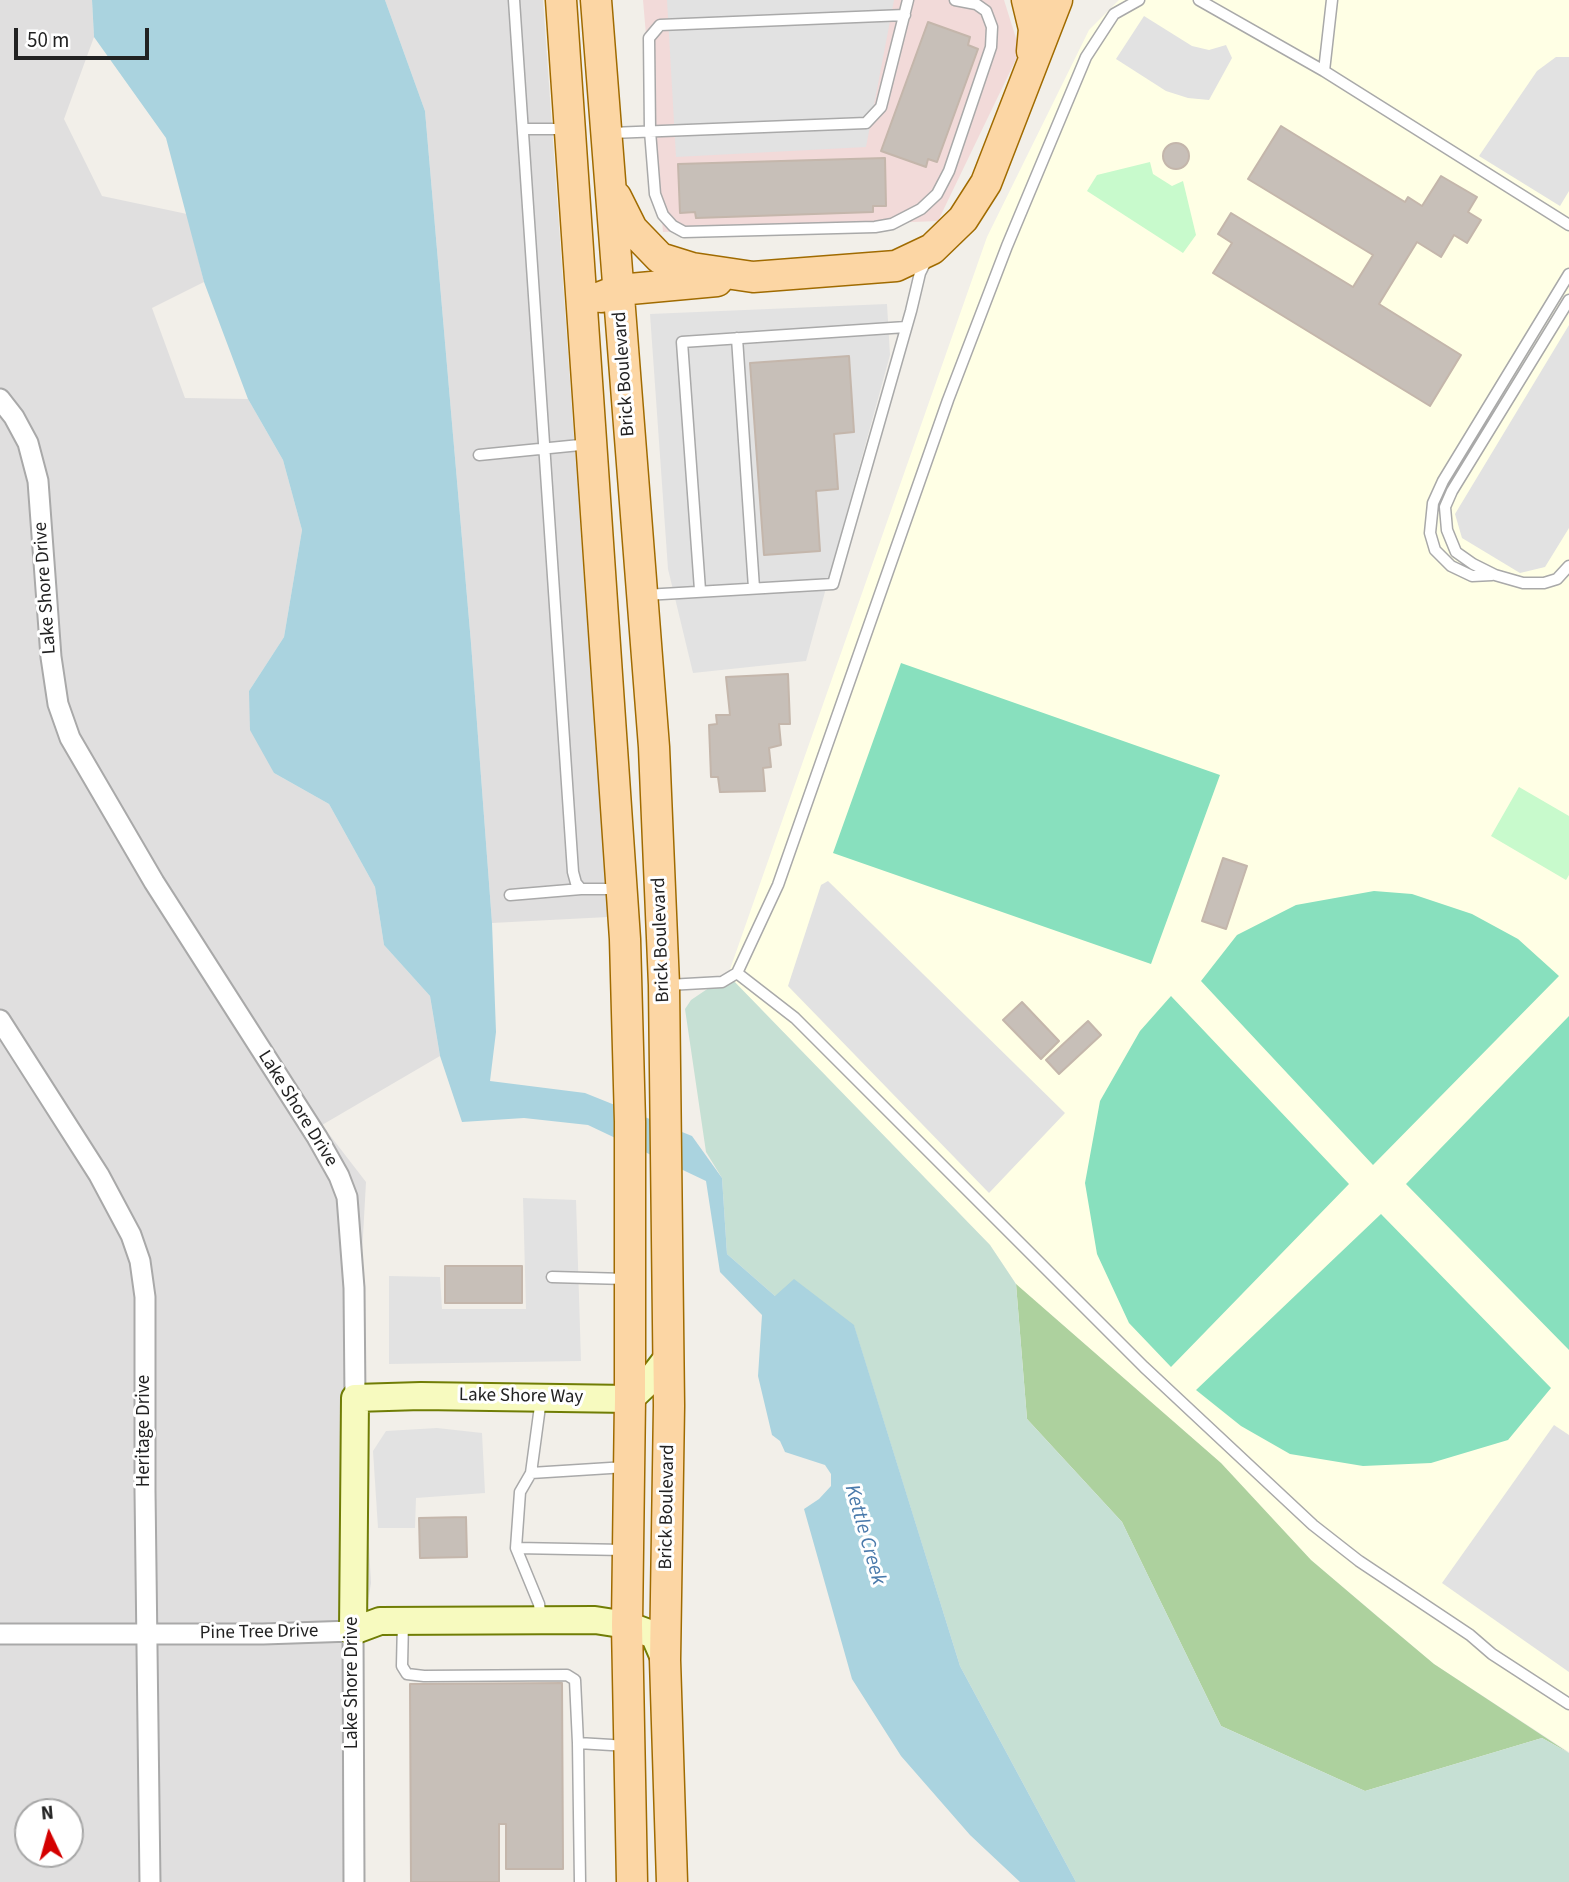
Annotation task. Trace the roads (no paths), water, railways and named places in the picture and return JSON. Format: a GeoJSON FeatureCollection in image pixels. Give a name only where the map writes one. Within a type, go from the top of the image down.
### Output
{"type":"FeatureCollection","features":[{"type":"Feature","properties":{"kind":"main road","name":"Brick Boulevard"},"geometry":{"type":"LineString","coordinates":[[561,0],[621,889],[629,1084],[628,1625],[632,1882]]}},
{"type":"Feature","properties":{"kind":"main road","name":"Brick Boulevard"},"geometry":{"type":"LineString","coordinates":[[596,0],[654,747],[664,985],[669,1356],[666,1660],[672,1882]]}},
{"type":"Feature","properties":{"kind":"main road"},"geometry":{"type":"LineString","coordinates":[[1027,0],[1034,29],[1029,68]]}},
{"type":"Feature","properties":{"kind":"main road"},"geometry":{"type":"LineString","coordinates":[[583,316],[598,298],[619,290],[896,266],[932,249],[963,219],[986,183],[1057,0]]}},
{"type":"Feature","properties":{"kind":"main road"},"geometry":{"type":"LineString","coordinates":[[611,187],[632,229],[660,257],[692,268],[752,277]]}},
{"type":"Feature","properties":{"kind":"street","name":"Lake Shore Drive"},"geometry":{"type":"LineString","coordinates":[[0,399],[14,417],[28,443],[38,481],[51,657],[58,704],[70,738],[154,882],[339,1175],[346,1197],[354,1288],[354,1882]]}},
{"type":"Feature","properties":{"kind":"street","name":"Heritage Drive"},"geometry":{"type":"LineString","coordinates":[[0,1020],[99,1175],[131,1235],[140,1261],[145,1297],[150,1882]]}},
{"type":"Feature","properties":{"kind":"street"},"geometry":{"type":"LineString","coordinates":[[630,1399],[652,1378],[669,1356]]}},
{"type":"Feature","properties":{"kind":"street","name":"Lake Shore Way"},"geometry":{"type":"LineString","coordinates":[[355,1398],[421,1396],[630,1399]]}},
{"type":"Feature","properties":{"kind":"street","name":"Pine Tree Drive"},"geometry":{"type":"LineString","coordinates":[[0,1634],[263,1634],[353,1630],[380,1621],[595,1620],[628,1625],[654,1635],[666,1660]]}},
{"type":"Feature","properties":{"kind":"lane"},"geometry":{"type":"LineString","coordinates":[[514,0],[573,872],[581,889]]}},
{"type":"Feature","properties":{"kind":"lane"},"geometry":{"type":"LineString","coordinates":[[607,134],[866,123],[881,107],[908,0]]}},
{"type":"Feature","properties":{"kind":"lane"},"geometry":{"type":"LineString","coordinates":[[905,15],[660,24],[649,38],[650,131],[658,204],[663,215],[673,226],[684,232],[874,227],[892,224],[922,209],[937,194],[949,171],[991,47],[992,27],[986,11],[976,4],[955,0]]}},
{"type":"Feature","properties":{"kind":"lane"},"geometry":{"type":"LineString","coordinates":[[664,985],[722,982],[737,973],[778,885],[948,400],[1017,220],[1086,57],[1114,14],[1139,0]]}},
{"type":"Feature","properties":{"kind":"lane"},"geometry":{"type":"LineString","coordinates":[[1199,0],[1324,71],[1569,225]]}},
{"type":"Feature","properties":{"kind":"lane"},"geometry":{"type":"LineString","coordinates":[[1324,71],[1332,0]]}},
{"type":"Feature","properties":{"kind":"lane"},"geometry":{"type":"LineString","coordinates":[[523,130],[570,129]]}},
{"type":"Feature","properties":{"kind":"lane"},"geometry":{"type":"LineString","coordinates":[[642,595],[833,584],[920,273],[932,249]]}},
{"type":"Feature","properties":{"kind":"lane"},"geometry":{"type":"LineString","coordinates":[[1495,575],[1472,576],[1451,566],[1435,550],[1430,533],[1433,503],[1472,432],[1569,274]]}},
{"type":"Feature","properties":{"kind":"lane"},"geometry":{"type":"LineString","coordinates":[[1569,300],[1452,491],[1445,507],[1447,530],[1456,552],[1495,575],[1523,583],[1544,583],[1558,579],[1569,566]]}},
{"type":"Feature","properties":{"kind":"lane"},"geometry":{"type":"LineString","coordinates":[[700,590],[682,342],[906,327]]}},
{"type":"Feature","properties":{"kind":"lane"},"geometry":{"type":"LineString","coordinates":[[737,338],[754,588]]}},
{"type":"Feature","properties":{"kind":"lane"},"geometry":{"type":"LineString","coordinates":[[1472,432],[1484,439]]}},
{"type":"Feature","properties":{"kind":"lane"},"geometry":{"type":"LineString","coordinates":[[479,455],[592,444]]}},
{"type":"Feature","properties":{"kind":"lane"},"geometry":{"type":"LineString","coordinates":[[510,895],[581,889],[621,889]]}},
{"type":"Feature","properties":{"kind":"lane"},"geometry":{"type":"LineString","coordinates":[[737,973],[794,1018],[1144,1367],[1313,1525],[1359,1561],[1459,1627],[1492,1654],[1569,1704]]}},
{"type":"Feature","properties":{"kind":"lane"},"geometry":{"type":"LineString","coordinates":[[552,1277],[629,1279]]}},
{"type":"Feature","properties":{"kind":"lane"},"geometry":{"type":"LineString","coordinates":[[541,1398],[531,1473],[520,1492],[516,1548],[539,1604],[541,1620]]}},
{"type":"Feature","properties":{"kind":"lane"},"geometry":{"type":"LineString","coordinates":[[531,1473],[605,1470],[629,1466]]}},
{"type":"Feature","properties":{"kind":"lane"},"geometry":{"type":"LineString","coordinates":[[516,1548],[629,1550]]}},
{"type":"Feature","properties":{"kind":"lane"},"geometry":{"type":"LineString","coordinates":[[403,1621],[402,1667],[407,1674],[567,1675],[575,1680],[580,1882]]}},
{"type":"Feature","properties":{"kind":"lane"},"geometry":{"type":"LineString","coordinates":[[578,1743],[629,1746]]}},
{"type":"Feature","properties":{"kind":"water","name":"Kettle Creek"},"geometry":{"type":"Polygon","coordinates":[[[92,0],[385,0],[425,111],[492,923],[496,1032],[490,1081],[585,1093],[692,1136],[722,1178],[727,1254],[775,1296],[794,1279],[854,1325],[960,1666],[1076,1882],[1020,1882],[970,1835],[901,1756],[852,1679],[804,1509],[819,1499],[831,1486],[831,1474],[825,1465],[785,1452],[780,1441],[772,1435],[758,1376],[762,1315],[720,1272],[706,1181],[588,1125],[524,1118],[462,1122],[440,1056],[430,996],[384,945],[375,887],[329,804],[274,773],[250,730],[249,691],[284,637],[302,530],[283,460],[248,399],[204,282],[166,138],[94,37],[92,0]]]}}]}
